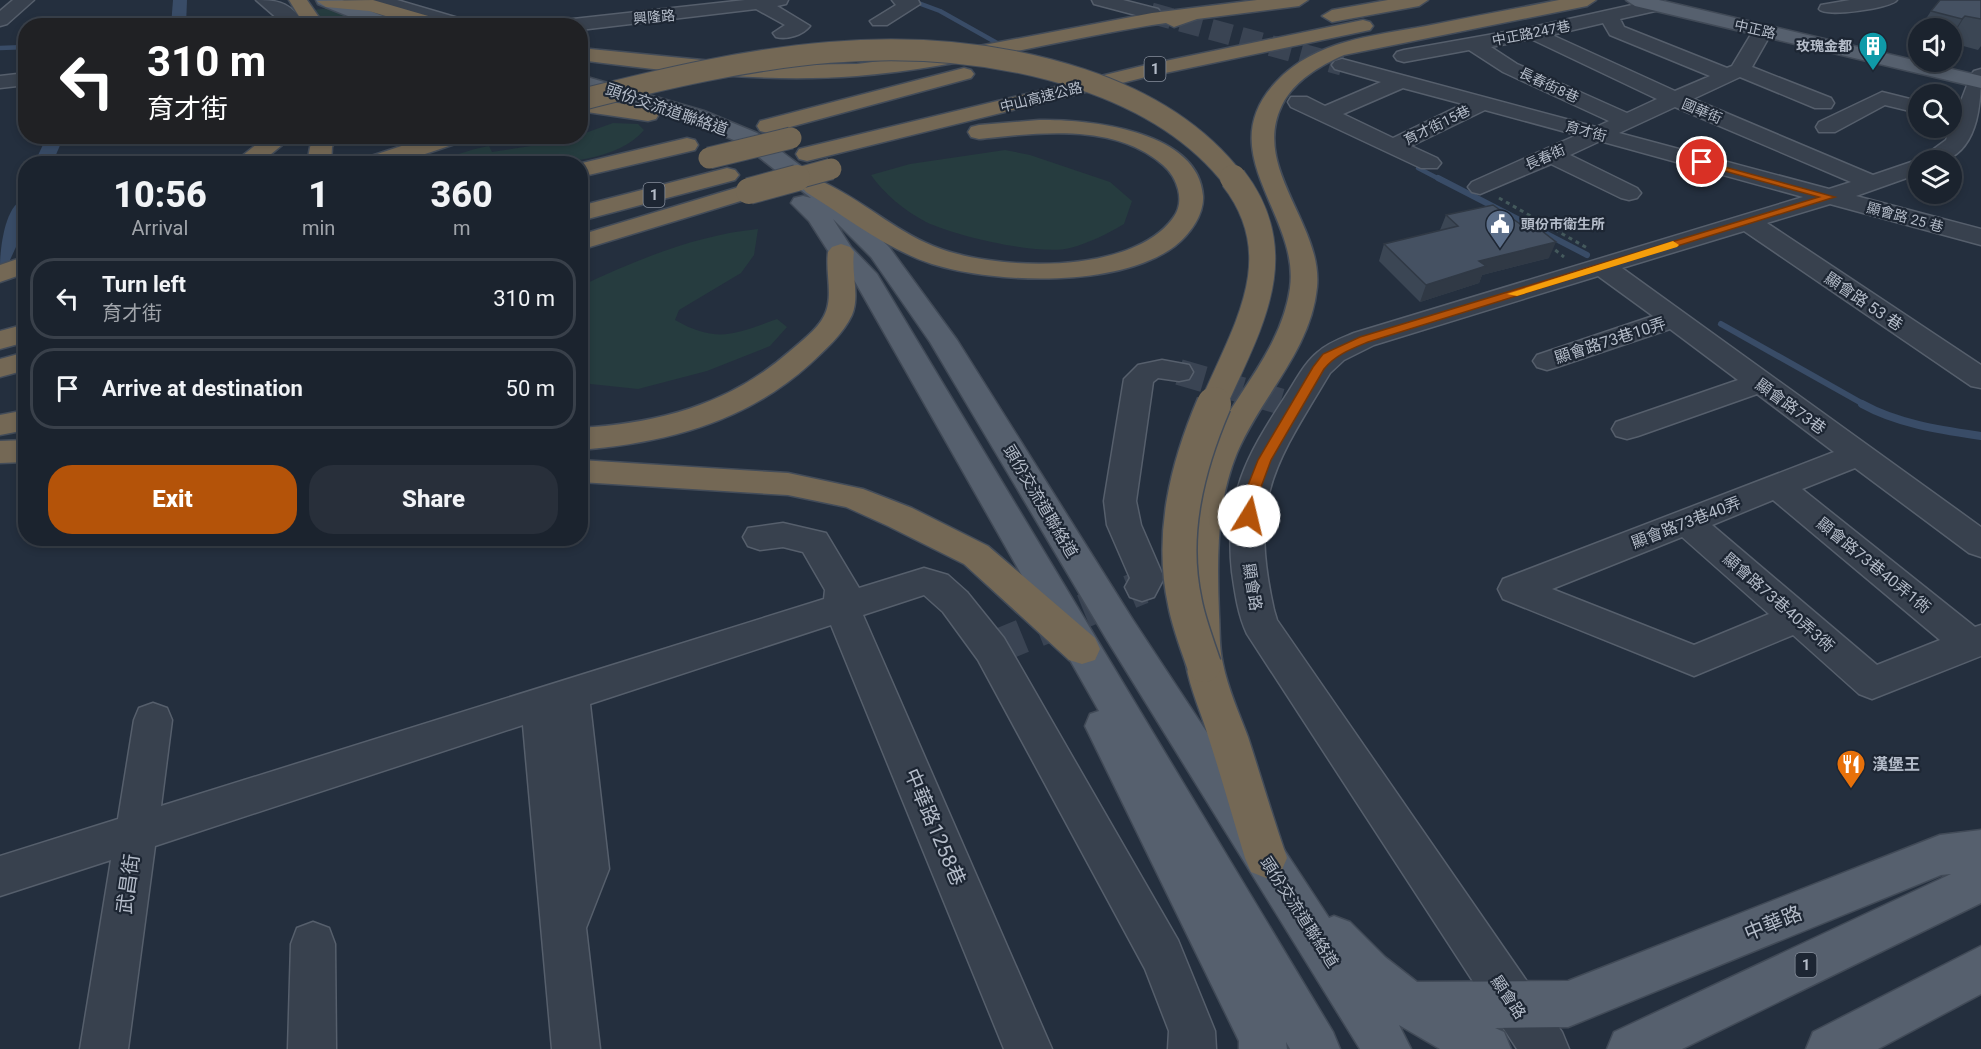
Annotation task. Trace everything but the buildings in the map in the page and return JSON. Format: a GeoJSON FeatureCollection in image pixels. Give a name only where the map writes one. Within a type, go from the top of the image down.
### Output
{"type":"FeatureCollection","features":[{"type":"Feature","properties":{"kind":"highway"},"geometry":{"type":"LineString","coordinates":[[299,0],[308,18]]}},
{"type":"Feature","properties":{"kind":"highway"},"geometry":{"type":"LineString","coordinates":[[588,55],[681,66],[760,71],[857,70],[998,50],[1194,14],[1299,0]]}},
{"type":"Feature","properties":{"kind":"highway","name":"中山高速公路"},"geometry":{"type":"LineString","coordinates":[[588,212],[727,175],[799,146],[1149,53],[1419,0]]}},
{"type":"Feature","properties":{"kind":"highway","name":"中山高速公路"},"geometry":{"type":"LineString","coordinates":[[588,189],[709,158],[799,146],[1392,20],[1507,0]]}},
{"type":"Feature","properties":{"kind":"highway"},"geometry":{"type":"LineString","coordinates":[[326,1],[370,5],[416,18]]}},
{"type":"Feature","properties":{"kind":"highway"},"geometry":{"type":"LineString","coordinates":[[588,241],[749,192],[823,178],[979,132],[1085,104],[1598,8]]}},
{"type":"Feature","properties":{"kind":"highway"},"geometry":{"type":"LineString","coordinates":[[588,168],[768,126],[1080,41],[1182,19],[1194,14]]}},
{"type":"Feature","properties":{"kind":"highway"},"geometry":{"type":"LineString","coordinates":[[588,100],[719,67],[780,55],[875,47],[942,49],[1009,59],[1081,78],[1141,102],[1166,116],[1210,150],[1247,197],[1257,220],[1263,270],[1255,315],[1192,456],[1179,529],[1183,596],[1266,858]]}},
{"type":"Feature","properties":{"kind":"highway"},"geometry":{"type":"LineString","coordinates":[[1204,665],[1201,544],[1208,498],[1222,454],[1290,339],[1298,320],[1304,281],[1295,232],[1267,165],[1262,139],[1265,114],[1275,96],[1287,82],[1343,56]]}},
{"type":"Feature","properties":{"kind":"highway"},"geometry":{"type":"LineString","coordinates":[[588,103],[648,114]]}},
{"type":"Feature","properties":{"kind":"highway"},"geometry":{"type":"LineString","coordinates":[[823,178],[861,215],[885,233],[942,259],[1004,271],[1039,272],[1088,268],[1136,255],[1166,240],[1184,221],[1192,200],[1188,180],[1173,159],[1152,147],[1096,128],[1067,125],[979,132]]}},
{"type":"Feature","properties":{"kind":"highway"},"geometry":{"type":"LineString","coordinates":[[254,156],[271,144]]}},
{"type":"Feature","properties":{"kind":"highway"},"geometry":{"type":"LineString","coordinates":[[395,156],[431,144]]}},
{"type":"Feature","properties":{"kind":"highway"},"geometry":{"type":"LineString","coordinates":[[588,439],[617,437],[666,428],[708,415],[756,394],[792,366],[821,338],[838,314],[842,290],[838,264],[841,252]]}},
{"type":"Feature","properties":{"kind":"highway"},"geometry":{"type":"LineString","coordinates":[[0,274],[18,267]]}},
{"type":"Feature","properties":{"kind":"highway"},"geometry":{"type":"LineString","coordinates":[[0,289],[18,283]]}},
{"type":"Feature","properties":{"kind":"highway"},"geometry":{"type":"LineString","coordinates":[[0,340],[18,335]]}},
{"type":"Feature","properties":{"kind":"highway"},"geometry":{"type":"LineString","coordinates":[[0,368],[18,363]]}},
{"type":"Feature","properties":{"kind":"highway"},"geometry":{"type":"LineString","coordinates":[[0,425],[18,422]]}},
{"type":"Feature","properties":{"kind":"highway"},"geometry":{"type":"LineString","coordinates":[[0,452],[18,451]]}},
{"type":"Feature","properties":{"kind":"highway"},"geometry":{"type":"LineString","coordinates":[[588,472],[788,484],[852,497],[900,517],[976,555],[1082,649]]}},
{"type":"Feature","properties":{"kind":"main road"},"geometry":{"type":"LineString","coordinates":[[299,0],[338,18]]}},
{"type":"Feature","properties":{"kind":"main road","name":"中正路"},"geometry":{"type":"LineString","coordinates":[[1635,0],[1980,79]]}},
{"type":"Feature","properties":{"kind":"main road"},"geometry":{"type":"LineString","coordinates":[[326,1],[371,18]]}},
{"type":"Feature","properties":{"kind":"main road","name":"頭份交流道聯絡道"},"geometry":{"type":"LineString","coordinates":[[588,83],[653,101],[732,130],[823,178],[943,340],[1120,630],[1387,1049]]}},
{"type":"Feature","properties":{"kind":"main road","name":"頭份交流道聯絡道"},"geometry":{"type":"LineString","coordinates":[[588,96],[684,127],[750,161],[819,217],[841,252],[864,274],[1316,1049]]}},
{"type":"Feature","properties":{"kind":"main road"},"geometry":{"type":"LineString","coordinates":[[1082,649],[1079,677],[1262,1038],[1263,1049]]}},
{"type":"Feature","properties":{"kind":"main road","name":"中華路"},"geometry":{"type":"LineString","coordinates":[[1514,1005],[1568,1004],[1940,855],[1981,850]]}},
{"type":"Feature","properties":{"kind":"main road"},"geometry":{"type":"LineString","coordinates":[[1266,858],[1356,963],[1407,1005],[1487,1049]]}},
{"type":"Feature","properties":{"kind":"main road","name":"1"},"geometry":{"type":"LineString","coordinates":[[1630,1049],[1981,881]]}},
{"type":"Feature","properties":{"kind":"main road"},"geometry":{"type":"LineString","coordinates":[[1830,1049],[1981,969]]}},
{"type":"Feature","properties":{"kind":"main road"},"geometry":{"type":"LineString","coordinates":[[1407,1005],[1514,1005]]}},
{"type":"Feature","properties":{"kind":"street"},"geometry":{"type":"LineString","coordinates":[[0,20],[25,0]]}},
{"type":"Feature","properties":{"kind":"street"},"geometry":{"type":"LineString","coordinates":[[265,0],[290,18]]}},
{"type":"Feature","properties":{"kind":"street"},"geometry":{"type":"LineString","coordinates":[[377,0],[438,18]]}},
{"type":"Feature","properties":{"kind":"street"},"geometry":{"type":"LineString","coordinates":[[880,21],[911,4],[902,0]]}},
{"type":"Feature","properties":{"kind":"street"},"geometry":{"type":"LineString","coordinates":[[1101,0],[1151,13]]}},
{"type":"Feature","properties":{"kind":"street"},"geometry":{"type":"LineString","coordinates":[[770,2],[800,26],[783,33]]}},
{"type":"Feature","properties":{"kind":"street","name":"興隆路"},"geometry":{"type":"LineString","coordinates":[[588,23],[770,2]]}},
{"type":"Feature","properties":{"kind":"street","name":"中正路247巷"},"geometry":{"type":"LineString","coordinates":[[1404,56],[1533,33],[1598,8],[1657,5]]}},
{"type":"Feature","properties":{"kind":"street"},"geometry":{"type":"LineString","coordinates":[[1598,8],[1617,31],[1823,102]]}},
{"type":"Feature","properties":{"kind":"street"},"geometry":{"type":"LineString","coordinates":[[1828,9],[1875,8]]}},
{"type":"Feature","properties":{"kind":"street"},"geometry":{"type":"LineString","coordinates":[[1734,73],[1763,30]]}},
{"type":"Feature","properties":{"kind":"street","name":"國華街"},"geometry":{"type":"LineString","coordinates":[[1533,33],[1676,100],[1873,183]]}},
{"type":"Feature","properties":{"kind":"street","name":"長春街8巷"},"geometry":{"type":"LineString","coordinates":[[1473,44],[1510,68],[1627,121]]}},
{"type":"Feature","properties":{"kind":"street","name":"育才街"},"geometry":{"type":"LineString","coordinates":[[1343,56],[1401,81],[1830,197]]}},
{"type":"Feature","properties":{"kind":"street","name":"長春街"},"geometry":{"type":"LineString","coordinates":[[1480,187],[1734,73]]}},
{"type":"Feature","properties":{"kind":"street"},"geometry":{"type":"LineString","coordinates":[[1962,111],[1980,79]]}},
{"type":"Feature","properties":{"kind":"street"},"geometry":{"type":"LineString","coordinates":[[0,82],[18,80]]}},
{"type":"Feature","properties":{"kind":"street"},"geometry":{"type":"LineString","coordinates":[[1325,114],[1401,81]]}},
{"type":"Feature","properties":{"kind":"street"},"geometry":{"type":"LineString","coordinates":[[1827,127],[1882,98],[1908,104]]}},
{"type":"Feature","properties":{"kind":"street"},"geometry":{"type":"LineString","coordinates":[[1299,102],[1429,163]]}},
{"type":"Feature","properties":{"kind":"street","name":"育才街15巷"},"geometry":{"type":"LineString","coordinates":[[1392,147],[1482,103]]}},
{"type":"Feature","properties":{"kind":"street"},"geometry":{"type":"LineString","coordinates":[[1945,150],[1954,144],[1955,138]]}},
{"type":"Feature","properties":{"kind":"street"},"geometry":{"type":"LineString","coordinates":[[1551,154],[1629,194]]}},
{"type":"Feature","properties":{"kind":"street","name":"顯會路"},"geometry":{"type":"LineString","coordinates":[[1545,1049],[1260,624],[1252,597],[1248,567],[1250,498],[1264,460],[1327,357],[1364,339],[1830,197],[1908,170]]}},
{"type":"Feature","properties":{"kind":"street","name":"顯會路 25 巷"},"geometry":{"type":"LineString","coordinates":[[1830,197],[1981,237]]}},
{"type":"Feature","properties":{"kind":"street","name":"顯會路 53 巷"},"geometry":{"type":"LineString","coordinates":[[1748,222],[1981,379]]}},
{"type":"Feature","properties":{"kind":"street","name":"顯會路73巷"},"geometry":{"type":"LineString","coordinates":[[1599,267],[1857,455],[1976,535]]}},
{"type":"Feature","properties":{"kind":"street","name":"顯會路73巷10弄"},"geometry":{"type":"LineString","coordinates":[[1547,361],[1673,319]]}},
{"type":"Feature","properties":{"kind":"street"},"geometry":{"type":"LineString","coordinates":[[1142,587],[1147,578],[1124,525],[1120,501],[1139,379],[1145,372],[1156,367],[1179,372]]}},
{"type":"Feature","properties":{"kind":"street"},"geometry":{"type":"LineString","coordinates":[[1627,429],[1761,383]]}},
{"type":"Feature","properties":{"kind":"street","name":"顯會路73巷40弄"},"geometry":{"type":"LineString","coordinates":[[1798,618],[1694,661],[1515,589],[1857,455]]}},
{"type":"Feature","properties":{"kind":"street","name":"顯會路73巷40弄1衖"},"geometry":{"type":"LineString","coordinates":[[1777,486],[1976,642]]}},
{"type":"Feature","properties":{"kind":"street","name":"顯會路73巷40弄3衖"},"geometry":{"type":"LineString","coordinates":[[1687,522],[1872,682],[1976,642]]}},
{"type":"Feature","properties":{"kind":"street","name":"中華路1258巷"},"geometry":{"type":"LineString","coordinates":[[760,537],[783,535],[814,542],[842,589],[841,605],[1028,1049]]}},
{"type":"Feature","properties":{"kind":"street"},"geometry":{"type":"LineString","coordinates":[[0,876],[841,605],[924,581],[936,585],[955,602],[991,649],[1162,956],[1192,1030],[1192,1049]]}},
{"type":"Feature","properties":{"kind":"street"},"geometry":{"type":"LineString","coordinates":[[555,697],[564,930],[576,1049]]}},
{"type":"Feature","properties":{"kind":"street","name":"武昌街"},"geometry":{"type":"LineString","coordinates":[[104,1049],[153,720]]}},
{"type":"Feature","properties":{"kind":"street"},"geometry":{"type":"LineString","coordinates":[[312,1049],[313,944]]}},
{"type":"Feature","properties":{"kind":"path"},"geometry":{"type":"LineString","coordinates":[[1480,187],[1599,267]]}},
{"type":"Feature","properties":{"kind":"path"},"geometry":{"type":"LineString","coordinates":[[1545,242],[1599,267]]}},
{"type":"Feature","properties":{"kind":"green space"},"geometry":{"type":"Polygon","coordinates":[[[374,3],[430,18],[308,18],[296,12],[374,3]]]}},
{"type":"Feature","properties":{"kind":"green space"},"geometry":{"type":"Polygon","coordinates":[[[613,123],[638,124],[644,130],[626,145],[603,155],[588,158],[588,156],[452,156],[489,146],[492,152],[544,144],[588,144],[588,132],[613,123]]]}},
{"type":"Feature","properties":{"kind":"green space"},"geometry":{"type":"Polygon","coordinates":[[[1005,150],[1030,155],[1110,182],[1132,201],[1124,224],[1098,238],[1070,248],[1039,249],[998,243],[957,233],[926,222],[896,202],[871,175],[910,164],[1005,150]]]}},
{"type":"Feature","properties":{"kind":"green space"},"geometry":{"type":"Polygon","coordinates":[[[758,229],[754,255],[741,273],[679,310],[675,320],[703,332],[726,334],[750,329],[777,319],[787,327],[770,346],[707,371],[638,389],[588,384],[588,283],[667,250],[735,232],[758,229]]]}},
{"type":"Feature","properties":{"kind":"waterway"},"geometry":{"type":"LineString","coordinates":[[179,18],[180,0]]}},
{"type":"Feature","properties":{"kind":"waterway"},"geometry":{"type":"LineString","coordinates":[[910,0],[940,11],[997,43]]}},
{"type":"Feature","properties":{"kind":"waterway"},"geometry":{"type":"LineString","coordinates":[[0,48],[18,47]]}},
{"type":"Feature","properties":{"kind":"waterway"},"geometry":{"type":"LineString","coordinates":[[47,156],[52,144]]}},
{"type":"Feature","properties":{"kind":"waterway"},"geometry":{"type":"LineString","coordinates":[[1418,168],[1441,180]]}},
{"type":"Feature","properties":{"kind":"waterway"},"geometry":{"type":"LineString","coordinates":[[1438,178],[1587,255]]}},
{"type":"Feature","properties":{"kind":"waterway"},"geometry":{"type":"LineString","coordinates":[[0,260],[18,221]]}},
{"type":"Feature","properties":{"kind":"waterway"},"geometry":{"type":"LineString","coordinates":[[1721,324],[1865,405]]}},
{"type":"Feature","properties":{"kind":"waterway"},"geometry":{"type":"LineString","coordinates":[[1862,404],[1890,417],[1935,429],[1981,436]]}},
{"type":"Feature","properties":{"kind":"tunnel"},"geometry":{"type":"LineString","coordinates":[[1151,13],[1342,65]]}},
{"type":"Feature","properties":{"kind":"tunnel"},"geometry":{"type":"LineString","coordinates":[[1179,372],[1293,405]]}},
{"type":"Feature","properties":{"kind":"tunnel"},"geometry":{"type":"LineString","coordinates":[[1288,404],[1295,406]]}},
{"type":"Feature","properties":{"kind":"tunnel"},"geometry":{"type":"LineString","coordinates":[[991,649],[1142,587]]}},
{"type":"Feature","properties":{"kind":"slow traffic"},"geometry":{"type":"LineString","coordinates":[[1513,294],[1673,245]]}},
{"type":"Feature","properties":{"kind":"place","name":"玫瑰金都"},"geometry":{"type":"Point","coordinates":[1873,72]}},
{"type":"Feature","properties":{"kind":"place","name":"頭份市衛生所"},"geometry":{"type":"Point","coordinates":[1500,250]}},
{"type":"Feature","properties":{"kind":"place","name":"漢堡王"},"geometry":{"type":"Point","coordinates":[1851,790]}},
{"type":"Feature","properties":{"kind":"route"},"geometry":{"type":"LineString","coordinates":[[1249,516],[1250,498],[1264,460],[1319,367],[1327,357],[1343,348],[1364,339],[1830,197],[1702,162]]}}]}
